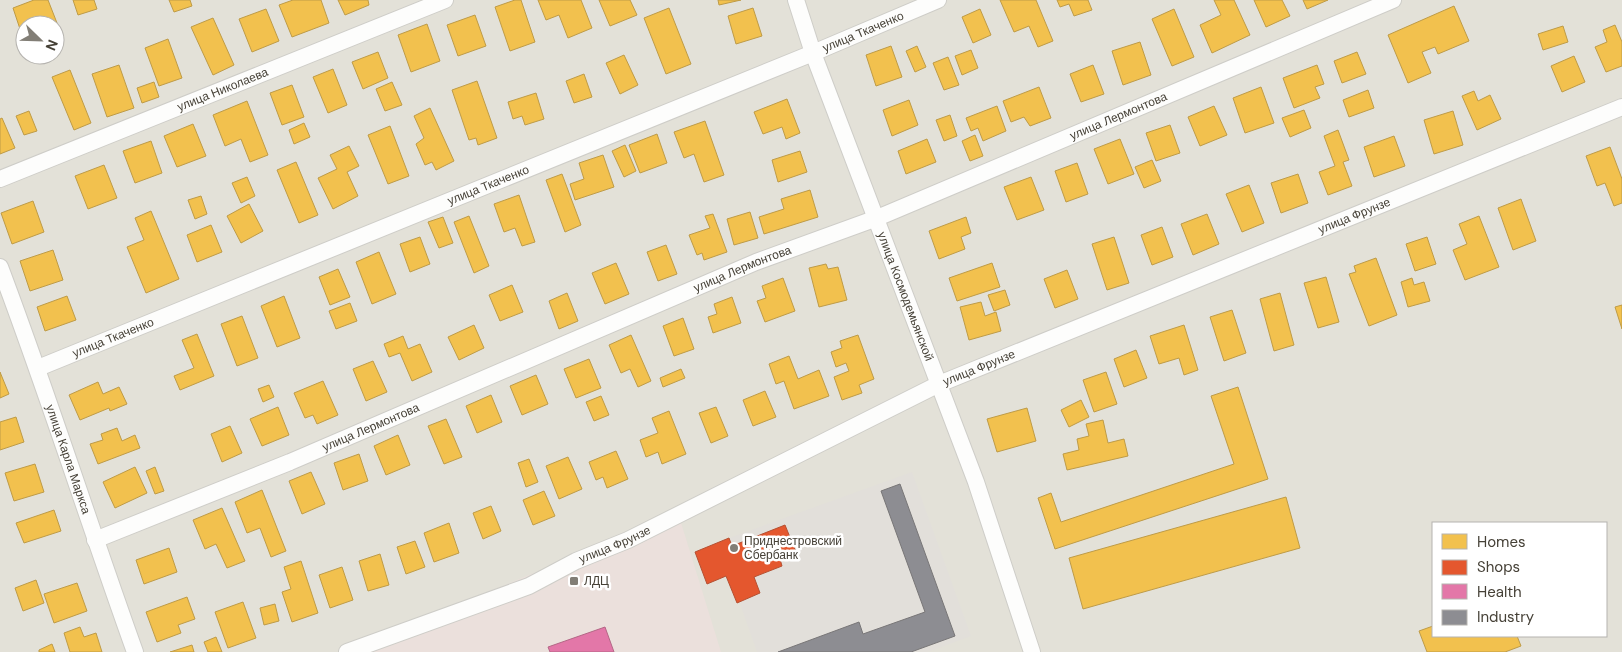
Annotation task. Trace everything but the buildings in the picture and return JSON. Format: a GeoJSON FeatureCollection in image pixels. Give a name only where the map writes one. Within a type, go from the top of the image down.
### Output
{"type":"FeatureCollection","features":[{"type":"Feature","properties":{"kind":"street","name":"улица Николаева"},"geometry":{"type":"LineString","coordinates":[[0,179],[445,0]]}},
{"type":"Feature","properties":{"kind":"street","name":"улица Космодемьянской"},"geometry":{"type":"LineString","coordinates":[[796,0],[813,53],[976,482],[1032,652]]}},
{"type":"Feature","properties":{"kind":"street","name":"улица Ткаченко"},"geometry":{"type":"LineString","coordinates":[[38,368],[813,53],[938,0]]}},
{"type":"Feature","properties":{"kind":"street","name":"улица Лермонтова"},"geometry":{"type":"LineString","coordinates":[[95,540],[290,462],[756,262],[877,218],[1393,0]]}},
{"type":"Feature","properties":{"kind":"street","name":"улица Фрунзе"},"geometry":{"type":"LineString","coordinates":[[348,652],[529,586],[576,562],[628,540],[939,384],[1622,108]]}},
{"type":"Feature","properties":{"kind":"street","name":"улица Карла Маркса"},"geometry":{"type":"LineString","coordinates":[[0,267],[38,368],[95,540],[136,652]]}},
{"type":"Feature","properties":{"kind":"shaded area"},"geometry":{"type":"Polygon","coordinates":[[[0,0],[1622,0],[1622,652],[0,652],[0,0]]]}},
{"type":"Feature","properties":{"kind":"shaded area"},"geometry":{"type":"Polygon","coordinates":[[[912,472],[971,636],[928,652],[757,652],[718,542],[912,472]]]}},
{"type":"Feature","properties":{"kind":"shaded area"},"geometry":{"type":"Polygon","coordinates":[[[678,513],[721,652],[344,652],[678,513]]]}},
{"type":"Feature","properties":{"kind":"place","name":"Приднестровский Сбербанк"},"geometry":{"type":"Point","coordinates":[734,548]}},
{"type":"Feature","properties":{"kind":"place","name":"ЛДЦ"},"geometry":{"type":"Point","coordinates":[574,581]}}]}
